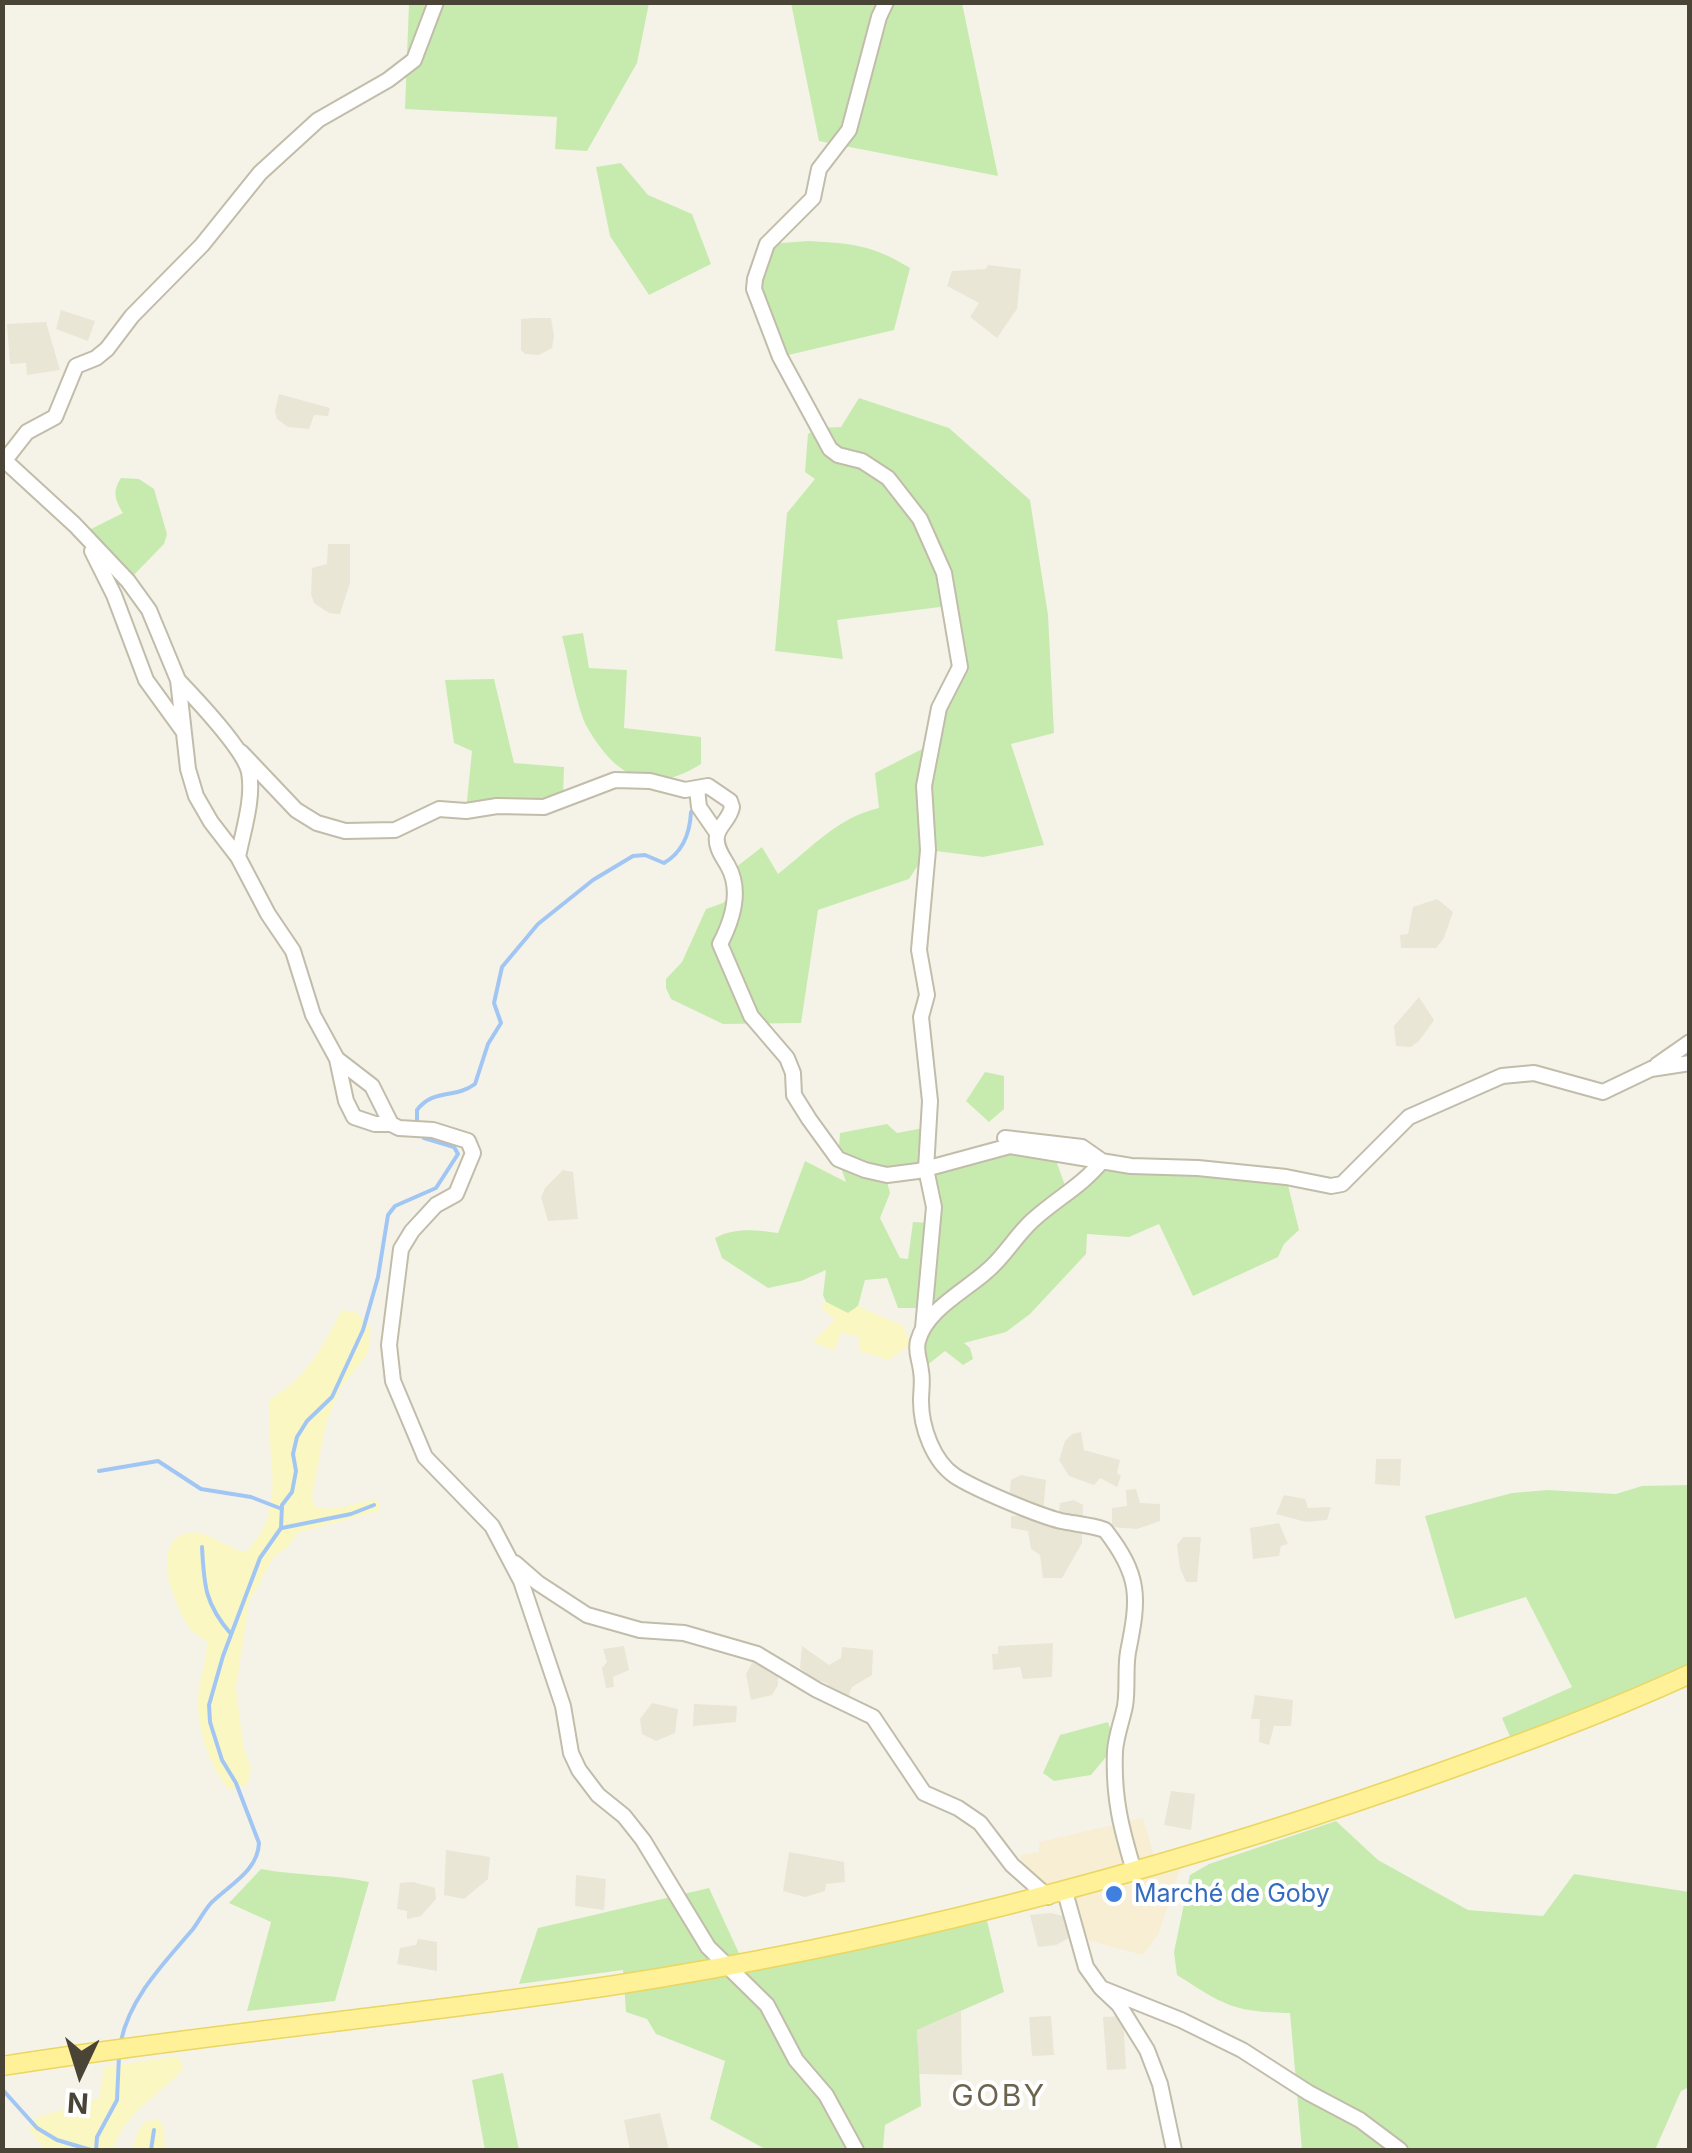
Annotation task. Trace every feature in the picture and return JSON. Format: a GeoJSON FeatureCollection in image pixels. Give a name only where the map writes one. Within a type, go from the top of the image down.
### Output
{"type":"FeatureCollection","features":[{"type":"Feature","properties":{"kind":"main road"},"geometry":{"type":"LineString","coordinates":[[2,2066],[121,2047],[542,1995],[859,1940],[1056,1894],[1319,1816],[1601,1714],[1690,1674]]}},
{"type":"Feature","properties":{"kind":"street"},"geometry":{"type":"LineString","coordinates":[[436,2],[414,60],[388,80],[318,120],[260,173],[202,245],[132,316],[107,349],[76,366],[55,417],[27,432],[4,461],[76,525],[149,610],[178,680],[188,769],[196,796],[238,857],[292,951],[313,1015],[337,1058],[354,1117],[399,1128],[433,1130],[468,1140],[473,1146],[456,1194],[436,1205],[401,1250],[391,1322],[390,1365],[425,1457],[492,1526],[522,1581],[563,1706],[571,1754],[578,1770],[598,1795],[624,1816],[708,1947],[766,2005],[796,2060],[826,2095],[856,2150]]}},
{"type":"Feature","properties":{"kind":"street"},"geometry":{"type":"LineString","coordinates":[[886,2],[850,130],[818,169],[814,198],[767,244],[757,267],[754,288],[780,358],[830,449],[862,461],[900,490],[927,533],[947,587],[960,668],[940,708],[924,786],[928,850],[919,950],[926,994],[921,1016],[930,1101],[926,1169],[934,1207],[917,1357],[924,1421],[936,1454],[953,1474],[1058,1520],[1106,1530],[1130,1568],[1135,1629],[1116,1745],[1114,1791],[1134,1872]]}},
{"type":"Feature","properties":{"kind":"street"},"geometry":{"type":"LineString","coordinates":[[76,525],[114,595],[146,680],[185,734]]}},
{"type":"Feature","properties":{"kind":"street"},"geometry":{"type":"LineString","coordinates":[[178,680],[296,810],[317,823],[345,831],[395,830],[439,809],[544,807],[615,780],[650,781],[685,790],[708,786],[716,790],[732,807],[731,816],[718,833]]}},
{"type":"Feature","properties":{"kind":"street"},"geometry":{"type":"LineString","coordinates":[[238,857],[250,787],[242,752]]}},
{"type":"Feature","properties":{"kind":"street"},"geometry":{"type":"LineString","coordinates":[[697,789],[699,807],[718,833],[720,854],[731,870],[734,912],[720,944],[751,1016],[787,1058],[793,1073],[794,1095],[838,1159],[887,1175],[926,1169],[1010,1146],[1102,1161],[1286,1177],[1332,1186],[1342,1184],[1421,1110],[1502,1076],[1534,1073],[1603,1092],[1650,1069],[1690,1042]]}},
{"type":"Feature","properties":{"kind":"street"},"geometry":{"type":"LineString","coordinates":[[337,1058],[372,1086],[391,1124]]}},
{"type":"Feature","properties":{"kind":"street"},"geometry":{"type":"LineString","coordinates":[[1650,1069],[1690,1063]]}},
{"type":"Feature","properties":{"kind":"street"},"geometry":{"type":"LineString","coordinates":[[923,1328],[935,1313],[994,1266],[1035,1218],[1086,1181],[1102,1161]]}},
{"type":"Feature","properties":{"kind":"street"},"geometry":{"type":"LineString","coordinates":[[511,1560],[587,1615],[640,1630],[684,1633],[757,1654],[872,1717],[924,1793],[980,1823],[1012,1866],[1056,1894],[1086,1966],[1119,2004],[1146,2050],[1160,2084],[1174,2150]]}},
{"type":"Feature","properties":{"kind":"street"},"geometry":{"type":"LineString","coordinates":[[1102,1988],[1242,2050],[1309,2094],[1360,2120],[1400,2150]]}},
{"type":"Feature","properties":{"kind":"shaded area"},"geometry":{"type":"Polygon","coordinates":[[[988,265],[1021,269],[1017,309],[997,338],[970,317],[979,303],[947,286],[952,271],[986,269],[988,265]]]}},
{"type":"Feature","properties":{"kind":"shaded area"},"geometry":{"type":"Polygon","coordinates":[[[61,310],[95,321],[88,341],[56,329],[61,310]]]}},
{"type":"Feature","properties":{"kind":"shaded area"},"geometry":{"type":"Polygon","coordinates":[[[551,318],[552,348],[539,355],[525,354],[521,350],[521,319],[551,318]]]}},
{"type":"Feature","properties":{"kind":"shaded area"},"geometry":{"type":"Polygon","coordinates":[[[46,322],[60,370],[27,375],[26,363],[10,364],[7,324],[46,322]]]}},
{"type":"Feature","properties":{"kind":"shaded area"},"geometry":{"type":"Polygon","coordinates":[[[279,394],[330,408],[328,416],[314,415],[309,429],[288,427],[277,419],[279,394]]]}},
{"type":"Feature","properties":{"kind":"shaded area"},"geometry":{"type":"Polygon","coordinates":[[[328,544],[350,544],[350,583],[340,614],[329,613],[314,603],[311,594],[312,568],[327,564],[328,544]]]}},
{"type":"Feature","properties":{"kind":"shaded area"},"geometry":{"type":"Polygon","coordinates":[[[1437,899],[1453,912],[1444,938],[1436,948],[1401,948],[1400,935],[1408,934],[1413,907],[1437,899]]]}},
{"type":"Feature","properties":{"kind":"shaded area"},"geometry":{"type":"Polygon","coordinates":[[[1419,997],[1434,1020],[1411,1047],[1396,1046],[1394,1026],[1419,997]]]}},
{"type":"Feature","properties":{"kind":"shaded area"},"geometry":{"type":"Polygon","coordinates":[[[563,1170],[573,1172],[578,1219],[548,1221],[541,1197],[563,1170]]]}},
{"type":"Feature","properties":{"kind":"shaded area"},"geometry":{"type":"Polygon","coordinates":[[[1081,1432],[1084,1450],[1120,1460],[1117,1487],[1100,1478],[1094,1485],[1069,1476],[1059,1460],[1065,1441],[1081,1432]]]}},
{"type":"Feature","properties":{"kind":"shaded area"},"geometry":{"type":"Polygon","coordinates":[[[1376,1459],[1401,1459],[1400,1486],[1375,1484],[1376,1459]]]}},
{"type":"Feature","properties":{"kind":"shaded area"},"geometry":{"type":"Polygon","coordinates":[[[1021,1475],[1046,1480],[1043,1513],[1058,1519],[1060,1503],[1074,1500],[1083,1505],[1082,1543],[1062,1578],[1043,1578],[1040,1555],[1031,1549],[1028,1531],[1011,1528],[1011,1516],[1039,1514],[1009,1500],[1011,1480],[1021,1475]]]}},
{"type":"Feature","properties":{"kind":"shaded area"},"geometry":{"type":"Polygon","coordinates":[[[1136,1489],[1140,1503],[1160,1504],[1160,1521],[1137,1529],[1112,1527],[1112,1508],[1127,1506],[1126,1490],[1136,1489]]]}},
{"type":"Feature","properties":{"kind":"shaded area"},"geometry":{"type":"Polygon","coordinates":[[[1284,1495],[1305,1499],[1308,1508],[1331,1507],[1327,1520],[1306,1522],[1276,1514],[1284,1495]]]}},
{"type":"Feature","properties":{"kind":"shaded area"},"geometry":{"type":"Polygon","coordinates":[[[1279,1523],[1288,1544],[1281,1546],[1279,1556],[1253,1559],[1250,1528],[1279,1523]]]}},
{"type":"Feature","properties":{"kind":"shaded area"},"geometry":{"type":"Polygon","coordinates":[[[1183,1537],[1201,1537],[1197,1582],[1186,1582],[1180,1568],[1177,1545],[1183,1537]]]}},
{"type":"Feature","properties":{"kind":"shaded area"},"geometry":{"type":"Polygon","coordinates":[[[1053,1643],[1052,1677],[1023,1679],[1020,1667],[993,1670],[992,1654],[998,1654],[998,1646],[1053,1643]]]}},
{"type":"Feature","properties":{"kind":"shaded area"},"geometry":{"type":"Polygon","coordinates":[[[624,1646],[629,1670],[613,1677],[614,1687],[606,1688],[603,1649],[624,1646]]]}},
{"type":"Feature","properties":{"kind":"shaded area"},"geometry":{"type":"Polygon","coordinates":[[[802,1646],[829,1665],[841,1658],[842,1647],[873,1650],[872,1675],[852,1687],[846,1704],[827,1694],[828,1684],[800,1668],[802,1646]]]}},
{"type":"Feature","properties":{"kind":"shaded area"},"geometry":{"type":"Polygon","coordinates":[[[757,1654],[778,1673],[778,1685],[772,1695],[751,1700],[746,1674],[757,1654]]]}},
{"type":"Feature","properties":{"kind":"shaded area"},"geometry":{"type":"Polygon","coordinates":[[[1255,1695],[1293,1700],[1291,1726],[1274,1726],[1269,1745],[1259,1742],[1260,1719],[1251,1719],[1255,1695]]]}},
{"type":"Feature","properties":{"kind":"shaded area"},"geometry":{"type":"Polygon","coordinates":[[[652,1703],[678,1709],[675,1733],[656,1741],[642,1734],[640,1719],[652,1703]]]}},
{"type":"Feature","properties":{"kind":"shaded area"},"geometry":{"type":"Polygon","coordinates":[[[694,1704],[737,1706],[736,1722],[693,1726],[694,1704]]]}},
{"type":"Feature","properties":{"kind":"shaded area"},"geometry":{"type":"Polygon","coordinates":[[[1171,1791],[1195,1794],[1191,1830],[1164,1825],[1171,1791]]]}},
{"type":"Feature","properties":{"kind":"shaded area"},"geometry":{"type":"Polygon","coordinates":[[[1143,1818],[1157,1865],[1184,1857],[1158,1935],[1143,1955],[1076,1937],[1065,1892],[1048,1897],[1026,1878],[1020,1855],[1039,1852],[1039,1842],[1143,1818]]]}},
{"type":"Feature","properties":{"kind":"shaded area"},"geometry":{"type":"Polygon","coordinates":[[[446,1850],[490,1857],[488,1879],[464,1899],[444,1895],[446,1850]]]}},
{"type":"Feature","properties":{"kind":"shaded area"},"geometry":{"type":"Polygon","coordinates":[[[789,1852],[844,1862],[845,1882],[826,1884],[825,1891],[805,1897],[783,1891],[789,1852]]]}},
{"type":"Feature","properties":{"kind":"shaded area"},"geometry":{"type":"Polygon","coordinates":[[[576,1875],[606,1879],[604,1910],[575,1906],[576,1875]]]}},
{"type":"Feature","properties":{"kind":"shaded area"},"geometry":{"type":"Polygon","coordinates":[[[400,1883],[435,1888],[436,1899],[421,1916],[407,1919],[407,1911],[397,1909],[400,1883]]]}},
{"type":"Feature","properties":{"kind":"shaded area"},"geometry":{"type":"Polygon","coordinates":[[[1030,1915],[1063,1916],[1069,1938],[1056,1945],[1038,1947],[1030,1915]]]}},
{"type":"Feature","properties":{"kind":"shaded area"},"geometry":{"type":"Polygon","coordinates":[[[418,1939],[437,1942],[437,1971],[397,1964],[400,1948],[416,1945],[418,1939]]]}},
{"type":"Feature","properties":{"kind":"shaded area"},"geometry":{"type":"Polygon","coordinates":[[[961,2011],[962,2075],[919,2074],[917,2030],[961,2011]]]}},
{"type":"Feature","properties":{"kind":"shaded area"},"geometry":{"type":"Polygon","coordinates":[[[1051,2016],[1054,2055],[1032,2056],[1029,2017],[1051,2016]]]}},
{"type":"Feature","properties":{"kind":"shaded area"},"geometry":{"type":"Polygon","coordinates":[[[1123,2016],[1126,2069],[1107,2070],[1103,2017],[1123,2016]]]}},
{"type":"Feature","properties":{"kind":"shaded area"},"geometry":{"type":"Polygon","coordinates":[[[660,2113],[669,2150],[630,2150],[624,2120],[660,2113]]]}},
{"type":"Feature","properties":{"kind":"green space"},"geometry":{"type":"Polygon","coordinates":[[[409,3],[649,3],[637,63],[587,151],[555,149],[557,117],[405,109],[409,3]]]}},
{"type":"Feature","properties":{"kind":"green space"},"geometry":{"type":"Polygon","coordinates":[[[791,3],[962,3],[998,176],[819,141],[791,3]]]}},
{"type":"Feature","properties":{"kind":"green space"},"geometry":{"type":"Polygon","coordinates":[[[621,163],[648,195],[692,214],[711,264],[649,295],[610,236],[596,167],[621,163]]]}},
{"type":"Feature","properties":{"kind":"green space"},"geometry":{"type":"Polygon","coordinates":[[[809,241],[861,247],[910,268],[894,330],[780,357],[755,279],[767,244],[809,241]]]}},
{"type":"Feature","properties":{"kind":"green space"},"geometry":{"type":"Polygon","coordinates":[[[859,398],[949,428],[1030,500],[1048,615],[1054,733],[1011,744],[1044,845],[983,857],[928,850],[909,879],[818,910],[801,1023],[723,1024],[671,999],[666,979],[682,962],[706,909],[723,903],[733,892],[731,871],[762,847],[778,874],[837,826],[879,808],[875,773],[932,744],[958,676],[948,606],[837,620],[843,659],[775,651],[787,513],[815,479],[805,472],[808,434],[818,428],[841,427],[859,398]]]}},
{"type":"Feature","properties":{"kind":"green space"},"geometry":{"type":"Polygon","coordinates":[[[121,478],[139,479],[154,489],[167,534],[164,544],[128,581],[83,533],[123,513],[116,496],[121,478]]]}},
{"type":"Feature","properties":{"kind":"green space"},"geometry":{"type":"Polygon","coordinates":[[[583,633],[589,668],[627,670],[624,728],[701,737],[701,764],[683,774],[650,780],[635,776],[609,758],[583,719],[562,636],[583,633]]]}},
{"type":"Feature","properties":{"kind":"green space"},"geometry":{"type":"Polygon","coordinates":[[[494,679],[514,763],[564,767],[563,798],[466,811],[472,751],[454,743],[445,680],[494,679]]]}},
{"type":"Feature","properties":{"kind":"green space"},"geometry":{"type":"Polygon","coordinates":[[[985,1072],[1004,1076],[1004,1109],[989,1122],[966,1101],[985,1072]]]}},
{"type":"Feature","properties":{"kind":"green space"},"geometry":{"type":"Polygon","coordinates":[[[887,1124],[897,1133],[928,1127],[930,1164],[1010,1146],[1053,1152],[1067,1191],[1102,1161],[1286,1177],[1299,1230],[1284,1244],[1278,1257],[1193,1296],[1159,1224],[1129,1237],[1087,1234],[1086,1254],[1030,1314],[1006,1332],[964,1343],[973,1359],[963,1365],[945,1351],[921,1370],[924,1308],[898,1308],[887,1278],[865,1280],[858,1306],[848,1314],[826,1302],[826,1270],[801,1281],[768,1288],[722,1258],[715,1238],[738,1231],[778,1233],[805,1161],[846,1182],[838,1159],[840,1133],[887,1124]],[[925,1172],[886,1178],[890,1193],[880,1218],[900,1258],[908,1259],[913,1222],[929,1223],[925,1172]]]}},
{"type":"Feature","properties":{"kind":"green space"},"geometry":{"type":"Polygon","coordinates":[[[1689,1485],[1689,1674],[1514,1746],[1502,1718],[1572,1687],[1526,1597],[1455,1619],[1425,1516],[1512,1493],[1548,1490],[1616,1494],[1642,1486],[1689,1485]]]}},
{"type":"Feature","properties":{"kind":"green space"},"geometry":{"type":"Polygon","coordinates":[[[1108,1722],[1116,1745],[1091,1775],[1054,1781],[1043,1773],[1060,1735],[1108,1722]]]}},
{"type":"Feature","properties":{"kind":"green space"},"geometry":{"type":"Polygon","coordinates":[[[1336,1821],[1378,1860],[1468,1910],[1543,1916],[1574,1874],[1689,1892],[1689,2087],[1681,2091],[1655,2150],[1302,2150],[1290,2013],[1255,2011],[1218,2000],[1177,1975],[1174,1952],[1190,1875],[1209,1864],[1336,1821]]]}},
{"type":"Feature","properties":{"kind":"green space"},"geometry":{"type":"Polygon","coordinates":[[[261,1869],[369,1882],[335,2001],[247,2011],[271,1922],[229,1903],[261,1869]]]}},
{"type":"Feature","properties":{"kind":"green space"},"geometry":{"type":"Polygon","coordinates":[[[709,1888],[743,1962],[985,1912],[1004,1992],[917,2030],[921,2106],[885,2125],[883,2148],[767,2150],[710,2119],[725,2061],[656,2034],[647,2019],[626,2012],[623,1970],[519,1984],[538,1928],[709,1888]]]}},
{"type":"Feature","properties":{"kind":"green space"},"geometry":{"type":"Polygon","coordinates":[[[503,2073],[519,2150],[485,2150],[472,2080],[503,2073]]]}},
{"type":"Feature","properties":{"kind":"sand"},"geometry":{"type":"Polygon","coordinates":[[[826,1302],[848,1313],[858,1306],[903,1326],[911,1344],[889,1360],[859,1351],[859,1337],[841,1333],[834,1351],[813,1342],[835,1320],[820,1307],[826,1302]]]}},
{"type":"Feature","properties":{"kind":"sand"},"geometry":{"type":"Polygon","coordinates":[[[342,1310],[357,1313],[371,1328],[368,1353],[340,1389],[326,1423],[312,1496],[315,1507],[338,1508],[374,1500],[380,1505],[379,1511],[297,1533],[287,1548],[274,1556],[249,1602],[236,1688],[244,1750],[251,1767],[248,1784],[230,1790],[211,1759],[199,1720],[198,1696],[207,1641],[191,1629],[177,1604],[168,1575],[169,1548],[176,1539],[195,1533],[246,1552],[260,1534],[272,1498],[270,1399],[304,1372],[342,1310]]]}},
{"type":"Feature","properties":{"kind":"sand"},"geometry":{"type":"Polygon","coordinates":[[[178,2056],[183,2066],[181,2072],[132,2117],[113,2150],[45,2150],[29,2129],[36,2118],[99,2098],[104,2067],[178,2056]]]}},
{"type":"Feature","properties":{"kind":"sand"},"geometry":{"type":"Polygon","coordinates":[[[159,2120],[164,2128],[165,2150],[132,2150],[146,2121],[159,2120]]]}},
{"type":"Feature","properties":{"kind":"waterway"},"geometry":{"type":"LineString","coordinates":[[417,1123],[417,1110],[424,1103],[475,1084],[488,1044],[501,1023],[494,1003],[502,967],[538,924],[593,880],[633,856],[645,855],[664,863],[671,859],[684,841],[691,812]]}},
{"type":"Feature","properties":{"kind":"waterway"},"geometry":{"type":"LineString","coordinates":[[121,2041],[132,2010],[150,1981],[211,1903],[248,1870],[257,1853],[259,1843],[236,1783],[222,1760],[209,1705],[260,1558],[281,1528],[282,1505],[292,1492],[296,1471],[293,1454],[297,1437],[307,1421],[332,1397],[363,1330],[378,1277],[388,1215],[395,1206],[436,1188],[458,1154],[454,1147],[424,1138],[421,1132]]}},
{"type":"Feature","properties":{"kind":"waterway"},"geometry":{"type":"LineString","coordinates":[[99,1471],[158,1461],[201,1489],[251,1497],[282,1509]]}},
{"type":"Feature","properties":{"kind":"waterway"},"geometry":{"type":"LineString","coordinates":[[282,1528],[351,1514],[374,1505]]}},
{"type":"Feature","properties":{"kind":"waterway"},"geometry":{"type":"LineString","coordinates":[[202,1547],[207,1594],[231,1634]]}},
{"type":"Feature","properties":{"kind":"waterway"},"geometry":{"type":"LineString","coordinates":[[96,2150],[97,2137],[117,2100],[119,2056]]}},
{"type":"Feature","properties":{"kind":"waterway"},"geometry":{"type":"LineString","coordinates":[[2,2089],[37,2128],[57,2140],[91,2150]]}},
{"type":"Feature","properties":{"kind":"waterway"},"geometry":{"type":"LineString","coordinates":[[151,2150],[154,2130]]}},
{"type":"Feature","properties":{"kind":"place","name":"Marché de Goby"},"geometry":{"type":"Point","coordinates":[1114,1894]}},
{"type":"Feature","properties":{"kind":"district","name":"GOBY"},"geometry":{"type":"Point","coordinates":[999,2097]}}]}
